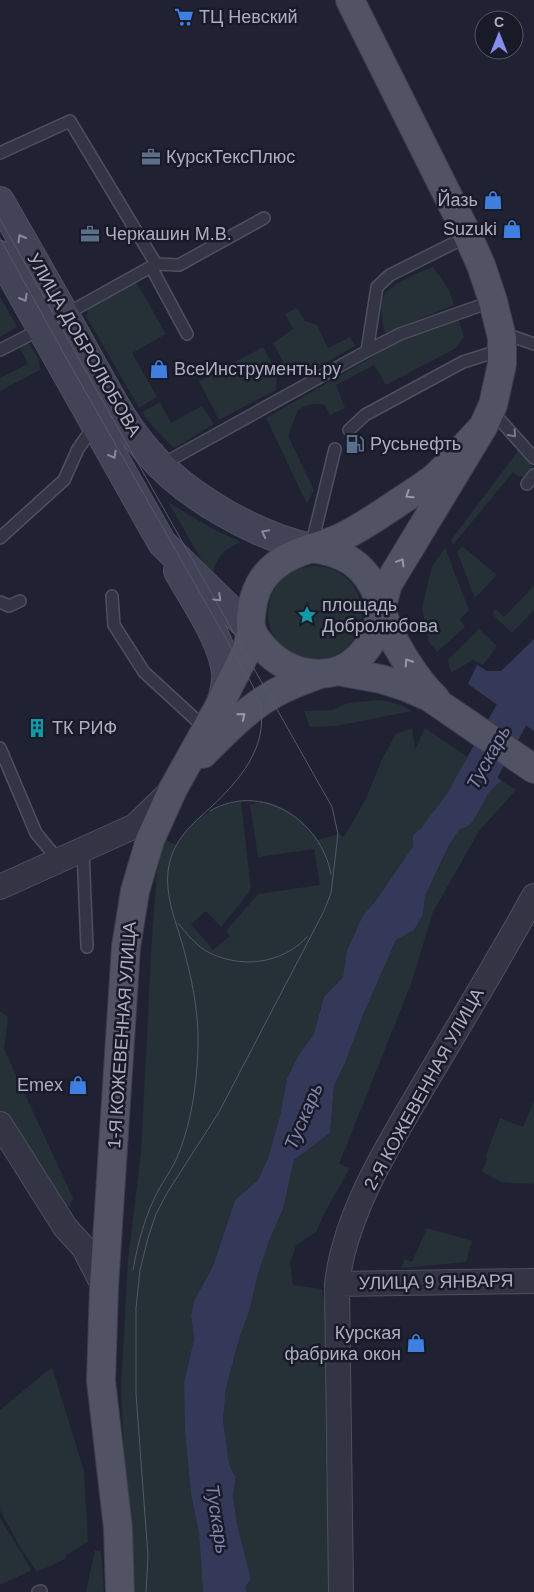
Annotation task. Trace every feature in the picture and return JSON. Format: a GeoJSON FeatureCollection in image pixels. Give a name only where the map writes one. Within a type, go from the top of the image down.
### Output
{"type":"FeatureCollection","features":[{"type":"Feature","properties":{"kind":"main road"},"geometry":{"type":"LineString","coordinates":[[329,673],[353,662],[368,646],[378,627],[381,606],[388,584],[487,418],[497,391],[502,364],[502,341],[481,264],[350,0]]}},
{"type":"Feature","properties":{"kind":"main road"},"geometry":{"type":"LineString","coordinates":[[371,0],[372,27],[380,60]]}},
{"type":"Feature","properties":{"kind":"main road","name":"УЛИЦА ДОБРОЛЮБОВА"},"geometry":{"type":"LineString","coordinates":[[0,201],[65,316],[162,543],[252,631]]}},
{"type":"Feature","properties":{"kind":"main road","name":"УЛИЦА ДОБРОЛЮБОВА"},"geometry":{"type":"LineString","coordinates":[[0,255],[42,329],[105,413],[161,466],[190,491],[230,516],[278,540],[310,548]]}},
{"type":"Feature","properties":{"kind":"main road"},"geometry":{"type":"LineString","coordinates":[[487,418],[432,479],[379,516],[343,537],[288,556],[274,566],[264,576],[257,588],[252,608],[252,631],[268,653],[285,666],[302,672],[381,679],[406,687],[438,701],[534,769]]}},
{"type":"Feature","properties":{"kind":"main road"},"geometry":{"type":"LineString","coordinates":[[162,543],[208,625],[220,651],[226,674],[222,700]]}},
{"type":"Feature","properties":{"kind":"main road"},"geometry":{"type":"LineString","coordinates":[[310,548],[330,551],[352,561],[371,582],[394,641],[414,672],[438,701]]}},
{"type":"Feature","properties":{"kind":"main road","name":"1-Я КОЖЕВЕННАЯ УЛИЦА"},"geometry":{"type":"LineString","coordinates":[[120,1592],[118,1528],[100,1381],[104,1287],[126,947],[135,891],[150,840],[173,789],[245,654],[252,631]]}},
{"type":"Feature","properties":{"kind":"main road","name":"1-Я КОЖЕВЕННАЯ УЛИЦА"},"geometry":{"type":"LineString","coordinates":[[173,789],[188,769],[246,713],[269,696],[296,682],[329,673]]}},
{"type":"Feature","properties":{"kind":"street"},"geometry":{"type":"LineString","coordinates":[[0,887],[135,826],[173,789]]}},
{"type":"Feature","properties":{"kind":"street","name":"2-Я КОЖЕВЕННАЯ УЛИЦА"},"geometry":{"type":"LineString","coordinates":[[342,1592],[337,1284],[343,1248],[365,1193],[385,1154],[534,896]]}},
{"type":"Feature","properties":{"kind":"street","name":"1-Я КОЖЕВЕННАЯ УЛИЦА"},"geometry":{"type":"LineString","coordinates":[[0,1124],[65,1227],[84,1248],[104,1287]]}},
{"type":"Feature","properties":{"kind":"street","name":"УЛИЦА 9 ЯНВАРЯ"},"geometry":{"type":"LineString","coordinates":[[337,1284],[534,1281]]}},
{"type":"Feature","properties":{"kind":"lane"},"geometry":{"type":"LineString","coordinates":[[0,153],[70,121],[153,265],[187,334]]}},
{"type":"Feature","properties":{"kind":"lane"},"geometry":{"type":"LineString","coordinates":[[0,350],[42,329],[153,265],[179,265],[264,218]]}},
{"type":"Feature","properties":{"kind":"lane"},"geometry":{"type":"LineString","coordinates":[[367,351],[377,287],[390,275],[468,236]]}},
{"type":"Feature","properties":{"kind":"lane"},"geometry":{"type":"LineString","coordinates":[[161,466],[400,334],[492,301]]}},
{"type":"Feature","properties":{"kind":"lane"},"geometry":{"type":"LineString","coordinates":[[349,430],[364,415],[502,341],[534,344]]}},
{"type":"Feature","properties":{"kind":"lane"},"geometry":{"type":"LineString","coordinates":[[0,538],[64,480],[78,449],[105,413]]}},
{"type":"Feature","properties":{"kind":"lane"},"geometry":{"type":"LineString","coordinates":[[487,418],[534,458]]}},
{"type":"Feature","properties":{"kind":"lane"},"geometry":{"type":"LineString","coordinates":[[310,548],[335,449]]}},
{"type":"Feature","properties":{"kind":"lane"},"geometry":{"type":"LineString","coordinates":[[112,596],[114,625],[144,672],[206,729]]}},
{"type":"Feature","properties":{"kind":"lane"},"geometry":{"type":"LineString","coordinates":[[0,602],[9,606],[20,601]]}},
{"type":"Feature","properties":{"kind":"lane"},"geometry":{"type":"LineString","coordinates":[[0,748],[36,833],[59,861]]}},
{"type":"Feature","properties":{"kind":"lane"},"geometry":{"type":"LineString","coordinates":[[83,850],[87,947]]}},
{"type":"Feature","properties":{"kind":"shaded area"},"geometry":{"type":"Polygon","coordinates":[[[433,267],[449,290],[454,305],[385,333],[381,308],[382,301],[388,290],[433,267]]]}},
{"type":"Feature","properties":{"kind":"shaded area"},"geometry":{"type":"Polygon","coordinates":[[[135,280],[166,334],[132,353],[157,397],[139,408],[86,316],[90,306],[135,280]]]}},
{"type":"Feature","properties":{"kind":"shaded area"},"geometry":{"type":"Polygon","coordinates":[[[0,296],[17,327],[0,337],[0,296]]]}},
{"type":"Feature","properties":{"kind":"shaded area"},"geometry":{"type":"Polygon","coordinates":[[[297,308],[305,321],[317,325],[328,348],[350,337],[355,346],[303,376],[286,367],[273,343],[293,329],[285,314],[297,308]]]}},
{"type":"Feature","properties":{"kind":"shaded area"},"geometry":{"type":"Polygon","coordinates":[[[458,317],[464,337],[456,348],[386,385],[374,365],[336,385],[345,408],[330,415],[325,405],[311,404],[298,410],[288,436],[314,490],[307,504],[266,418],[395,344],[458,317]]]}},
{"type":"Feature","properties":{"kind":"shaded area"},"geometry":{"type":"Polygon","coordinates":[[[28,342],[39,360],[40,370],[0,391],[0,378],[28,364],[19,346],[28,342]]]}},
{"type":"Feature","properties":{"kind":"shaded area"},"geometry":{"type":"Polygon","coordinates":[[[263,347],[277,373],[276,390],[219,420],[199,381],[263,347]]]}},
{"type":"Feature","properties":{"kind":"shaded area"},"geometry":{"type":"Polygon","coordinates":[[[160,402],[171,423],[202,406],[214,424],[174,448],[154,428],[142,412],[160,402]]]}},
{"type":"Feature","properties":{"kind":"shaded area"},"geometry":{"type":"Polygon","coordinates":[[[518,451],[532,465],[532,471],[527,477],[518,476],[513,472],[453,545],[451,540],[518,451]]]}},
{"type":"Feature","properties":{"kind":"shaded area"},"geometry":{"type":"Polygon","coordinates":[[[168,502],[211,528],[241,542],[229,548],[221,555],[212,578],[168,502]]]}},
{"type":"Feature","properties":{"kind":"shaded area"},"geometry":{"type":"Polygon","coordinates":[[[462,546],[497,575],[475,598],[457,552],[462,546]]]}},
{"type":"Feature","properties":{"kind":"shaded area"},"geometry":{"type":"Polygon","coordinates":[[[445,548],[469,610],[460,619],[465,627],[437,652],[429,642],[422,608],[432,566],[445,548]]]}},
{"type":"Feature","properties":{"kind":"shaded area","name":"площадь Добролюбова"},"geometry":{"type":"Polygon","coordinates":[[[315,566],[333,570],[348,580],[358,595],[362,613],[358,631],[348,646],[333,656],[315,660],[297,656],[282,646],[272,631],[268,613],[272,595],[282,580],[297,570],[315,566]]]}},
{"type":"Feature","properties":{"kind":"shaded area"},"geometry":{"type":"Polygon","coordinates":[[[534,586],[534,610],[512,633],[492,614],[496,609],[504,617],[534,586]]]}},
{"type":"Feature","properties":{"kind":"shaded area"},"geometry":{"type":"Polygon","coordinates":[[[479,629],[497,646],[483,665],[473,660],[451,673],[448,660],[479,629]]]}},
{"type":"Feature","properties":{"kind":"shaded area"},"geometry":{"type":"Polygon","coordinates":[[[382,700],[401,705],[412,711],[336,726],[310,727],[304,711],[333,710],[347,703],[382,700]]]}},
{"type":"Feature","properties":{"kind":"shaded area"},"geometry":{"type":"Polygon","coordinates":[[[412,728],[415,749],[425,728],[472,760],[468,769],[470,778],[454,790],[413,835],[413,846],[377,899],[362,917],[347,950],[343,977],[324,997],[314,1034],[298,1056],[287,1079],[280,1116],[268,1158],[258,1180],[235,1200],[213,1266],[194,1301],[191,1316],[194,1339],[184,1383],[185,1432],[191,1494],[199,1533],[203,1592],[131,1592],[121,1389],[128,1259],[141,1153],[157,872],[165,840],[176,845],[196,821],[221,806],[241,801],[251,890],[221,927],[206,911],[191,924],[213,950],[230,936],[226,931],[258,894],[320,885],[314,849],[258,857],[250,805],[262,802],[270,803],[286,810],[301,821],[318,840],[338,834],[344,837],[366,799],[381,761],[396,734],[412,728]]]}},
{"type":"Feature","properties":{"kind":"shaded area"},"geometry":{"type":"Polygon","coordinates":[[[502,781],[516,790],[479,831],[433,912],[411,984],[339,1164],[350,1168],[316,1232],[296,1245],[290,1263],[293,1285],[322,1289],[325,1308],[326,1459],[330,1592],[247,1592],[245,1587],[251,1579],[238,1528],[233,1497],[236,1476],[229,1463],[223,1420],[226,1388],[240,1336],[249,1312],[258,1274],[269,1241],[283,1209],[294,1160],[330,1133],[334,1086],[396,940],[414,930],[423,915],[425,896],[448,847],[468,816],[495,786],[502,781]]]}},
{"type":"Feature","properties":{"kind":"shaded area"},"geometry":{"type":"Polygon","coordinates":[[[0,1011],[8,1017],[4,1049],[73,1198],[70,1206],[63,1206],[0,1111],[0,1011]]]}},
{"type":"Feature","properties":{"kind":"shaded area"},"geometry":{"type":"Polygon","coordinates":[[[534,1101],[534,1184],[502,1182],[482,1172],[487,1160],[486,1155],[500,1118],[523,1127],[534,1101]]]}},
{"type":"Feature","properties":{"kind":"shaded area"},"geometry":{"type":"Polygon","coordinates":[[[427,1228],[472,1241],[466,1262],[401,1268],[405,1259],[412,1262],[427,1228]]]}},
{"type":"Feature","properties":{"kind":"shaded area"},"geometry":{"type":"Polygon","coordinates":[[[52,1367],[84,1471],[88,1542],[66,1555],[65,1559],[37,1572],[21,1549],[0,1510],[0,1410],[52,1367]]]}},
{"type":"Feature","properties":{"kind":"shaded area"},"geometry":{"type":"Polygon","coordinates":[[[0,1518],[30,1567],[30,1571],[0,1585],[0,1518]]]}},
{"type":"Feature","properties":{"kind":"shaded area"},"geometry":{"type":"Polygon","coordinates":[[[95,1550],[101,1551],[104,1592],[86,1592],[95,1550]]]}},
{"type":"Feature","properties":{"kind":"water"},"geometry":{"type":"Polygon","coordinates":[[[534,639],[534,731],[468,684],[477,665],[487,671],[501,671],[534,639]]]}},
{"type":"Feature","properties":{"kind":"water"},"geometry":{"type":"Polygon","coordinates":[[[472,760],[502,781],[495,786],[468,816],[448,847],[425,896],[423,915],[414,930],[396,940],[334,1086],[330,1133],[294,1160],[283,1209],[269,1241],[258,1274],[249,1312],[240,1336],[226,1388],[223,1420],[229,1463],[236,1476],[233,1497],[238,1528],[251,1579],[245,1587],[247,1592],[203,1592],[199,1533],[191,1494],[185,1432],[184,1383],[194,1339],[191,1316],[194,1301],[213,1266],[235,1200],[258,1180],[268,1158],[280,1116],[287,1079],[298,1056],[314,1034],[324,997],[343,977],[347,950],[362,917],[377,899],[413,846],[413,835],[421,828],[447,794],[470,779],[468,769],[472,760]]]}},
{"type":"Feature","properties":{"kind":"waterway","name":"Тускарь"},"geometry":{"type":"LineString","coordinates":[[458,811],[526,689],[534,681]]}},
{"type":"Feature","properties":{"kind":"tram line"},"geometry":{"type":"LineString","coordinates":[[0,219],[332,807],[338,834],[331,893],[324,911],[219,1112],[167,1193],[156,1214],[148,1238],[140,1270],[136,1308],[136,1394],[148,1556],[146,1592]]}},
{"type":"Feature","properties":{"kind":"tram line"},"geometry":{"type":"LineString","coordinates":[[0,238],[253,686],[260,704],[262,720],[260,735],[256,749],[249,762],[241,775],[221,798],[179,840],[171,856],[168,888],[172,910],[188,965],[196,1012],[198,1035],[196,1076],[192,1106],[181,1149],[149,1210],[133,1270]]}},
{"type":"Feature","properties":{"kind":"tram line"},"geometry":{"type":"LineString","coordinates":[[210,811],[229,803],[249,801],[268,804],[286,811],[302,822],[315,837],[325,855],[331,874]]}},
{"type":"Feature","properties":{"kind":"tram line"},"geometry":{"type":"LineString","coordinates":[[178,923],[194,942],[206,951],[219,957],[246,962],[259,961],[285,954],[307,937]]}},
{"type":"Feature","properties":{"kind":"place","name":"ТЦ Невский"},"geometry":{"type":"Point","coordinates":[184,17]}},
{"type":"Feature","properties":{"kind":"place","name":"КурскТексПлюс"},"geometry":{"type":"Point","coordinates":[151,157]}},
{"type":"Feature","properties":{"kind":"place","name":"Йазь"},"geometry":{"type":"Point","coordinates":[493,200]}},
{"type":"Feature","properties":{"kind":"place","name":"Suzuki"},"geometry":{"type":"Point","coordinates":[512,229]}},
{"type":"Feature","properties":{"kind":"place","name":"Черкашин М.В."},"geometry":{"type":"Point","coordinates":[90,234]}},
{"type":"Feature","properties":{"kind":"place","name":"ВсеИнструменты.ру"},"geometry":{"type":"Point","coordinates":[159,369]}},
{"type":"Feature","properties":{"kind":"place","name":"Русьнефть"},"geometry":{"type":"Point","coordinates":[355,444]}},
{"type":"Feature","properties":{"kind":"place","name":"площадь Добролюбова"},"geometry":{"type":"Point","coordinates":[307,615]}},
{"type":"Feature","properties":{"kind":"place","name":"ТК РИФ"},"geometry":{"type":"Point","coordinates":[37,728]}},
{"type":"Feature","properties":{"kind":"place","name":"Emex"},"geometry":{"type":"Point","coordinates":[78,1085]}},
{"type":"Feature","properties":{"kind":"place","name":"Курская фабрика окон"},"geometry":{"type":"Point","coordinates":[416,1343]}}]}
